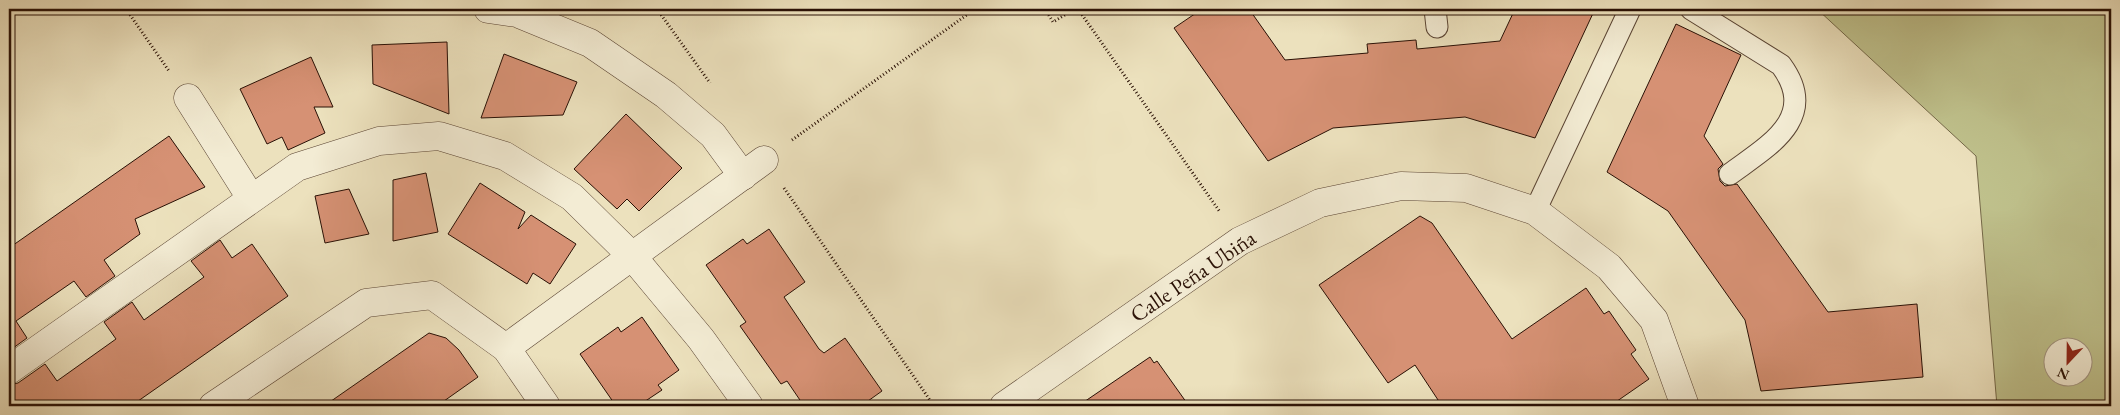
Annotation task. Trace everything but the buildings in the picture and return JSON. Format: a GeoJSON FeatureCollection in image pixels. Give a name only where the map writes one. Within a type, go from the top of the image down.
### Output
{"type":"FeatureCollection","features":[{"type":"Feature","properties":{"kind":"street"},"geometry":{"type":"LineString","coordinates":[[488,9],[517,13],[590,43],[666,96],[713,135],[743,176]]}},
{"type":"Feature","properties":{"kind":"street"},"geometry":{"type":"LineString","coordinates":[[188,98],[251,198]]}},
{"type":"Feature","properties":{"kind":"street"},"geometry":{"type":"LineString","coordinates":[[9,370],[297,167],[379,141],[439,136],[505,156],[572,197],[632,256],[701,339],[749,406]]}},
{"type":"Feature","properties":{"kind":"street"},"geometry":{"type":"LineString","coordinates":[[506,348],[764,160]]}},
{"type":"Feature","properties":{"kind":"street","name":"Calle Peña Ubiña"},"geometry":{"type":"LineString","coordinates":[[1004,406],[1240,241],[1320,203],[1401,186],[1466,188],[1535,211],[1609,267],[1654,320],[1685,406]]}},
{"type":"Feature","properties":{"kind":"street"},"geometry":{"type":"LineString","coordinates":[[213,406],[366,303],[432,295],[506,348],[546,406]]}},
{"type":"Feature","properties":{"kind":"lane"},"geometry":{"type":"LineString","coordinates":[[1535,211],[1630,9]]}},
{"type":"Feature","properties":{"kind":"lane"},"geometry":{"type":"LineString","coordinates":[[1691,9],[1781,65],[1793,87],[1792,114],[1787,127],[1779,138],[1730,174]]}},
{"type":"Feature","properties":{"kind":"path"},"geometry":{"type":"LineString","coordinates":[[126,9],[188,98]]}},
{"type":"Feature","properties":{"kind":"path"},"geometry":{"type":"LineString","coordinates":[[657,9],[713,88]]}},
{"type":"Feature","properties":{"kind":"path"},"geometry":{"type":"LineString","coordinates":[[934,406],[764,160],[975,9]]}},
{"type":"Feature","properties":{"kind":"path"},"geometry":{"type":"LineString","coordinates":[[1045,9],[1053,22],[1077,9],[1240,241]]}},
{"type":"Feature","properties":{"kind":"green space"},"geometry":{"type":"Polygon","coordinates":[[[1817,9],[2111,9],[2111,406],[1997,406],[1976,156],[1817,9]]]}}]}
